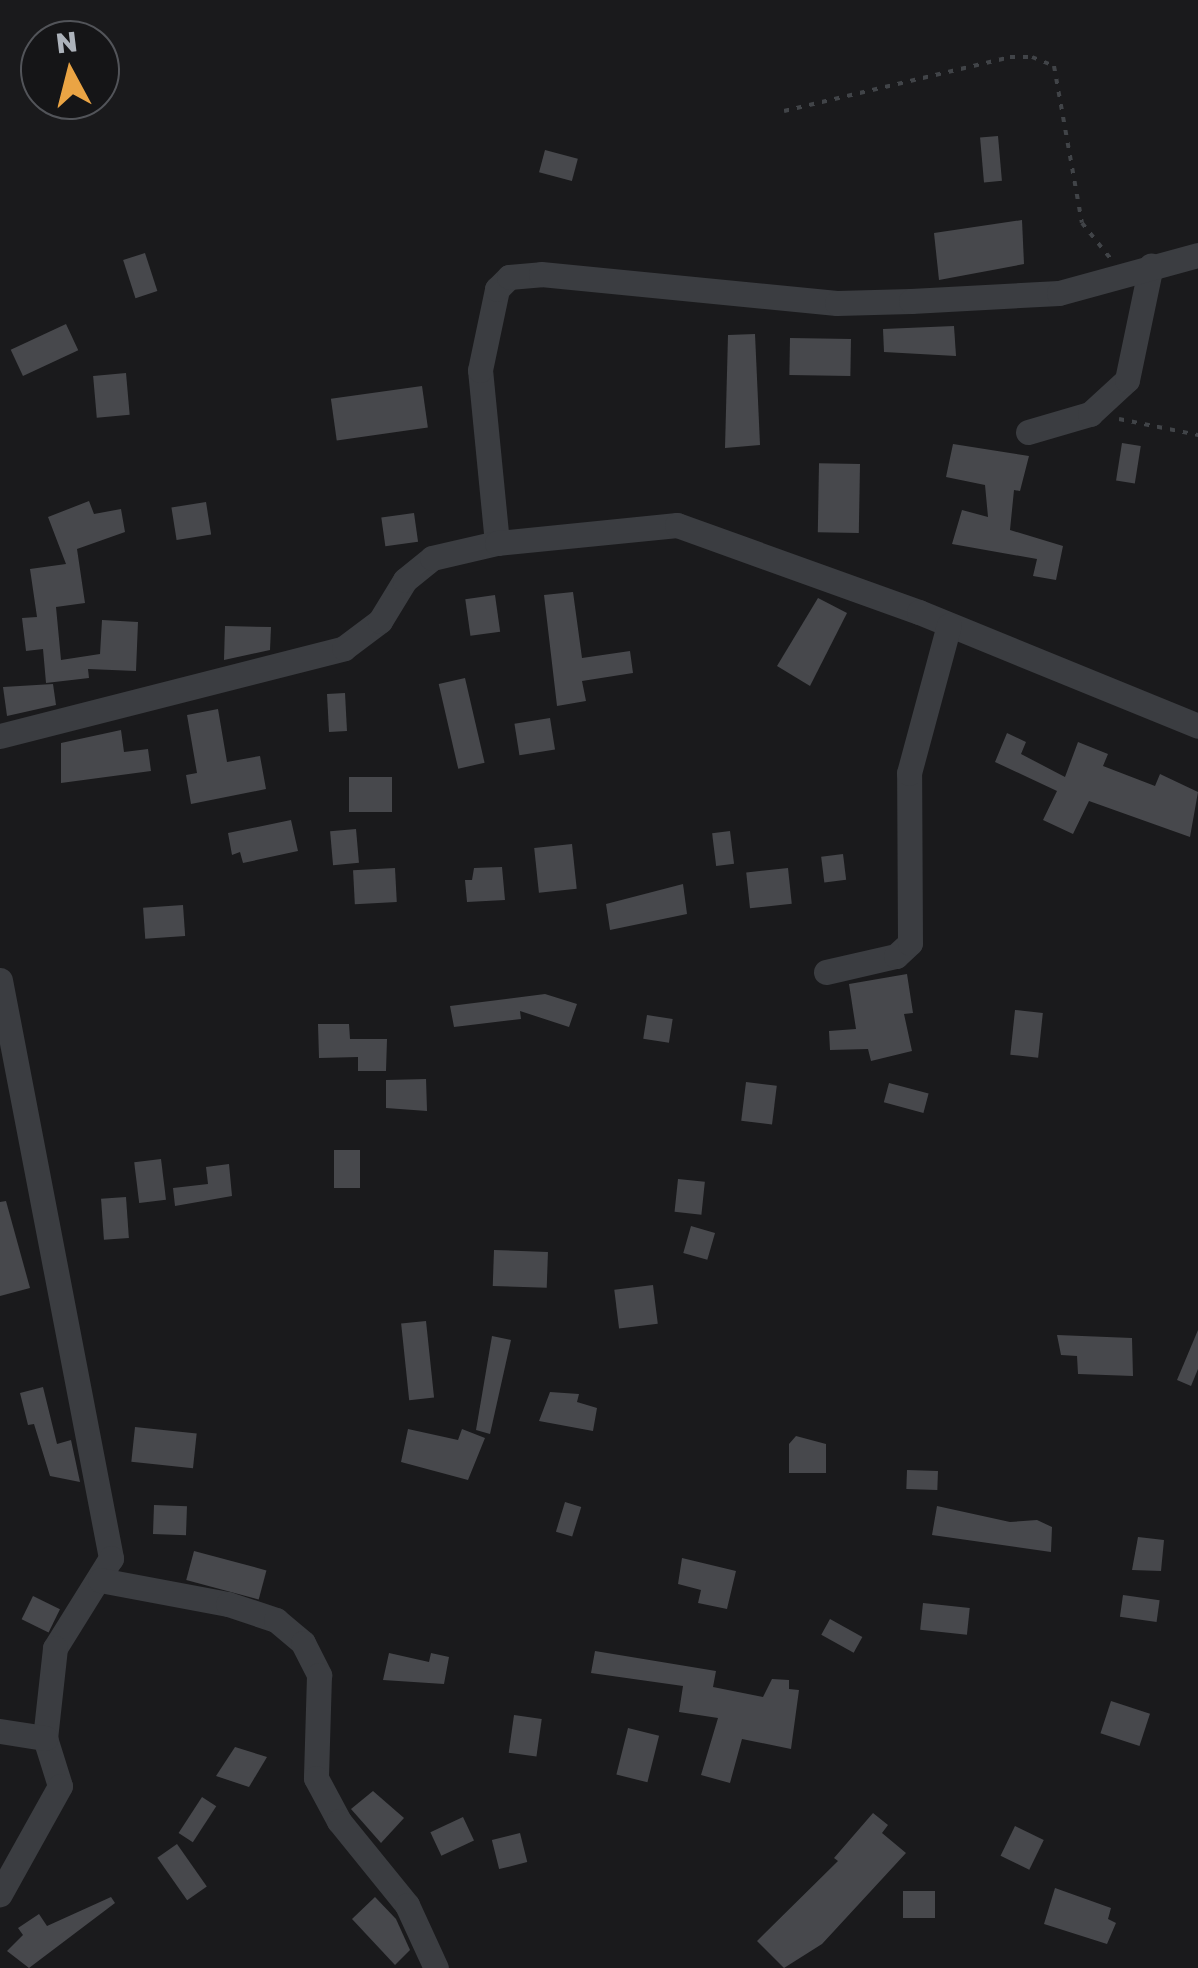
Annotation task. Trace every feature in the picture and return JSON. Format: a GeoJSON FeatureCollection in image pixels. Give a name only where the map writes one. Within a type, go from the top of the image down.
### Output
{"type":"FeatureCollection","features":[{"type":"Feature","properties":{"kind":"street"},"geometry":{"type":"LineString","coordinates":[[498,543],[480,370],[497,289],[509,277],[541,274],[837,302],[1059,293],[1125,271],[1198,255]]}},
{"type":"Feature","properties":{"kind":"street"},"geometry":{"type":"LineString","coordinates":[[1028,432],[1090,414],[1126,380],[1151,265]]}},
{"type":"Feature","properties":{"kind":"street"},"geometry":{"type":"LineString","coordinates":[[0,736],[214,687],[344,648],[380,621],[405,580],[432,558],[498,543],[677,525],[949,624],[1198,726]]}},
{"type":"Feature","properties":{"kind":"street"},"geometry":{"type":"LineString","coordinates":[[826,972],[896,956],[910,943],[908,772],[949,624]]}},
{"type":"Feature","properties":{"kind":"street"},"geometry":{"type":"LineString","coordinates":[[0,980],[40,1207],[111,1540],[111,1558],[100,1580],[55,1648],[45,1738],[60,1786],[0,1894]]}},
{"type":"Feature","properties":{"kind":"street"},"geometry":{"type":"LineString","coordinates":[[100,1580],[228,1604],[276,1620],[303,1643],[319,1675],[316,1778],[339,1821],[407,1905],[436,1968]]}},
{"type":"Feature","properties":{"kind":"street"},"geometry":{"type":"LineString","coordinates":[[0,1730],[45,1738]]}},
{"type":"Feature","properties":{"kind":"path"},"geometry":{"type":"LineString","coordinates":[[784,111],[1010,58],[1054,66],[1082,223],[1125,271]]}},
{"type":"Feature","properties":{"kind":"path"},"geometry":{"type":"LineString","coordinates":[[1090,414],[1198,435]]}},
{"type":"Feature","properties":{"kind":"building"},"geometry":{"type":"Polygon","coordinates":[[[998,136],[1002,181],[984,182],[980,138],[998,136]]]}},
{"type":"Feature","properties":{"kind":"building"},"geometry":{"type":"Polygon","coordinates":[[[545,150],[578,159],[572,181],[539,172],[545,150]]]}},
{"type":"Feature","properties":{"kind":"building"},"geometry":{"type":"Polygon","coordinates":[[[1022,220],[1024,264],[939,280],[934,233],[1022,220]]]}},
{"type":"Feature","properties":{"kind":"building"},"geometry":{"type":"Polygon","coordinates":[[[145,253],[157,291],[135,298],[123,260],[145,253]]]}},
{"type":"Feature","properties":{"kind":"building"},"geometry":{"type":"Polygon","coordinates":[[[66,324],[78,350],[23,376],[11,350],[66,324]]]}},
{"type":"Feature","properties":{"kind":"building"},"geometry":{"type":"Polygon","coordinates":[[[954,326],[956,356],[884,352],[883,329],[954,326]]]}},
{"type":"Feature","properties":{"kind":"building"},"geometry":{"type":"Polygon","coordinates":[[[755,334],[760,445],[725,448],[728,335],[755,334]]]}},
{"type":"Feature","properties":{"kind":"building"},"geometry":{"type":"Polygon","coordinates":[[[790,338],[851,339],[850,376],[789,375],[790,338]]]}},
{"type":"Feature","properties":{"kind":"building"},"geometry":{"type":"Polygon","coordinates":[[[126,373],[130,415],[97,418],[93,376],[126,373]]]}},
{"type":"Feature","properties":{"kind":"building"},"geometry":{"type":"Polygon","coordinates":[[[422,386],[428,428],[337,440],[331,399],[422,386]]]}},
{"type":"Feature","properties":{"kind":"building"},"geometry":{"type":"Polygon","coordinates":[[[1122,443],[1141,446],[1135,484],[1116,481],[1122,443]]]}},
{"type":"Feature","properties":{"kind":"building"},"geometry":{"type":"Polygon","coordinates":[[[953,444],[1029,456],[1020,491],[1014,490],[1010,530],[1063,546],[1056,580],[1033,576],[1037,559],[952,544],[962,510],[988,517],[985,485],[946,477],[953,444]]]}},
{"type":"Feature","properties":{"kind":"building"},"geometry":{"type":"Polygon","coordinates":[[[819,463],[860,464],[859,533],[818,532],[819,463]]]}},
{"type":"Feature","properties":{"kind":"building"},"geometry":{"type":"Polygon","coordinates":[[[89,501],[94,514],[121,509],[125,532],[77,549],[85,603],[56,607],[61,660],[100,654],[102,620],[138,622],[136,671],[88,669],[89,678],[46,683],[43,649],[26,651],[22,618],[37,617],[30,569],[66,564],[48,517],[89,501]]]}},
{"type":"Feature","properties":{"kind":"building"},"geometry":{"type":"Polygon","coordinates":[[[206,502],[211,535],[177,540],[171,507],[206,502]]]}},
{"type":"Feature","properties":{"kind":"building"},"geometry":{"type":"Polygon","coordinates":[[[414,513],[418,542],[385,546],[381,518],[414,513]]]}},
{"type":"Feature","properties":{"kind":"building"},"geometry":{"type":"Polygon","coordinates":[[[573,592],[582,658],[630,651],[633,673],[582,681],[586,701],[557,706],[544,595],[573,592]]]}},
{"type":"Feature","properties":{"kind":"building"},"geometry":{"type":"Polygon","coordinates":[[[495,595],[500,632],[470,636],[465,599],[495,595]]]}},
{"type":"Feature","properties":{"kind":"building"},"geometry":{"type":"Polygon","coordinates":[[[818,598],[847,613],[810,686],[777,666],[818,598]]]}},
{"type":"Feature","properties":{"kind":"building"},"geometry":{"type":"Polygon","coordinates":[[[225,626],[271,627],[270,650],[224,660],[225,626]]]}},
{"type":"Feature","properties":{"kind":"building"},"geometry":{"type":"Polygon","coordinates":[[[465,678],[485,763],[458,769],[439,684],[465,678]]]}},
{"type":"Feature","properties":{"kind":"building"},"geometry":{"type":"Polygon","coordinates":[[[53,684],[56,705],[7,716],[3,687],[53,684]]]}},
{"type":"Feature","properties":{"kind":"building"},"geometry":{"type":"Polygon","coordinates":[[[345,693],[347,731],[329,732],[327,694],[345,693]]]}},
{"type":"Feature","properties":{"kind":"building"},"geometry":{"type":"Polygon","coordinates":[[[218,709],[227,762],[260,756],[266,789],[191,804],[186,775],[197,773],[187,715],[218,709]]]}},
{"type":"Feature","properties":{"kind":"building"},"geometry":{"type":"Polygon","coordinates":[[[550,718],[555,750],[519,755],[514,724],[550,718]]]}},
{"type":"Feature","properties":{"kind":"building"},"geometry":{"type":"Polygon","coordinates":[[[121,730],[124,752],[148,749],[151,771],[61,783],[61,743],[121,730]]]}},
{"type":"Feature","properties":{"kind":"building"},"geometry":{"type":"Polygon","coordinates":[[[1007,733],[1026,742],[1021,754],[1065,777],[1078,742],[1108,754],[1103,766],[1155,786],[1160,774],[1198,792],[1190,837],[1089,801],[1073,834],[1043,820],[1057,791],[995,762],[1007,733]]]}},
{"type":"Feature","properties":{"kind":"building"},"geometry":{"type":"Polygon","coordinates":[[[349,777],[392,777],[392,812],[349,812],[349,777]]]}},
{"type":"Feature","properties":{"kind":"building"},"geometry":{"type":"Polygon","coordinates":[[[291,820],[298,851],[243,863],[240,852],[232,855],[228,833],[291,820]]]}},
{"type":"Feature","properties":{"kind":"building"},"geometry":{"type":"Polygon","coordinates":[[[356,829],[359,863],[333,865],[330,831],[356,829]]]}},
{"type":"Feature","properties":{"kind":"building"},"geometry":{"type":"Polygon","coordinates":[[[730,831],[734,864],[716,866],[712,833],[730,831]]]}},
{"type":"Feature","properties":{"kind":"building"},"geometry":{"type":"Polygon","coordinates":[[[572,844],[577,889],[539,893],[534,848],[572,844]]]}},
{"type":"Feature","properties":{"kind":"building"},"geometry":{"type":"Polygon","coordinates":[[[843,854],[846,880],[824,882],[821,857],[843,854]]]}},
{"type":"Feature","properties":{"kind":"building"},"geometry":{"type":"Polygon","coordinates":[[[502,867],[505,900],[467,902],[465,880],[472,880],[474,868],[502,867]]]}},
{"type":"Feature","properties":{"kind":"building"},"geometry":{"type":"Polygon","coordinates":[[[395,868],[397,902],[355,904],[353,870],[395,868]]]}},
{"type":"Feature","properties":{"kind":"building"},"geometry":{"type":"Polygon","coordinates":[[[788,868],[792,904],[750,908],[746,872],[788,868]]]}},
{"type":"Feature","properties":{"kind":"building"},"geometry":{"type":"Polygon","coordinates":[[[683,884],[687,914],[610,930],[606,904],[683,884]]]}},
{"type":"Feature","properties":{"kind":"building"},"geometry":{"type":"Polygon","coordinates":[[[183,905],[185,936],[145,939],[143,908],[183,905]]]}},
{"type":"Feature","properties":{"kind":"building"},"geometry":{"type":"Polygon","coordinates":[[[907,974],[913,1013],[904,1014],[912,1051],[871,1061],[868,1049],[830,1050],[829,1031],[856,1029],[849,984],[907,974]]]}},
{"type":"Feature","properties":{"kind":"building"},"geometry":{"type":"Polygon","coordinates":[[[545,994],[577,1004],[569,1027],[520,1011],[521,1019],[454,1027],[450,1006],[545,994]]]}},
{"type":"Feature","properties":{"kind":"building"},"geometry":{"type":"Polygon","coordinates":[[[1015,1010],[1043,1013],[1038,1058],[1010,1055],[1015,1010]]]}},
{"type":"Feature","properties":{"kind":"building"},"geometry":{"type":"Polygon","coordinates":[[[647,1015],[673,1019],[669,1043],[643,1039],[647,1015]]]}},
{"type":"Feature","properties":{"kind":"building"},"geometry":{"type":"Polygon","coordinates":[[[318,1024],[349,1024],[350,1039],[387,1039],[386,1071],[358,1071],[358,1057],[319,1058],[318,1024]]]}},
{"type":"Feature","properties":{"kind":"building"},"geometry":{"type":"Polygon","coordinates":[[[426,1079],[427,1111],[386,1108],[386,1080],[426,1079]]]}},
{"type":"Feature","properties":{"kind":"building"},"geometry":{"type":"Polygon","coordinates":[[[746,1082],[777,1086],[772,1124],[741,1121],[746,1082]]]}},
{"type":"Feature","properties":{"kind":"building"},"geometry":{"type":"Polygon","coordinates":[[[889,1083],[929,1094],[923,1113],[884,1102],[889,1083]]]}},
{"type":"Feature","properties":{"kind":"building"},"geometry":{"type":"Polygon","coordinates":[[[334,1150],[360,1150],[360,1188],[334,1188],[334,1150]]]}},
{"type":"Feature","properties":{"kind":"building"},"geometry":{"type":"Polygon","coordinates":[[[161,1159],[166,1200],[139,1203],[134,1162],[161,1159]]]}},
{"type":"Feature","properties":{"kind":"building"},"geometry":{"type":"Polygon","coordinates":[[[229,1164],[232,1196],[175,1206],[173,1188],[208,1184],[206,1167],[229,1164]]]}},
{"type":"Feature","properties":{"kind":"building"},"geometry":{"type":"Polygon","coordinates":[[[678,1179],[705,1182],[701,1215],[675,1212],[678,1179]]]}},
{"type":"Feature","properties":{"kind":"building"},"geometry":{"type":"Polygon","coordinates":[[[126,1197],[129,1238],[104,1240],[101,1199],[126,1197]]]}},
{"type":"Feature","properties":{"kind":"building"},"geometry":{"type":"Polygon","coordinates":[[[6,1201],[30,1288],[0,1296],[0,1202],[6,1201]]]}},
{"type":"Feature","properties":{"kind":"building"},"geometry":{"type":"Polygon","coordinates":[[[691,1226],[715,1233],[707,1260],[683,1253],[691,1226]]]}},
{"type":"Feature","properties":{"kind":"building"},"geometry":{"type":"Polygon","coordinates":[[[494,1250],[548,1252],[547,1288],[493,1286],[494,1250]]]}},
{"type":"Feature","properties":{"kind":"building"},"geometry":{"type":"Polygon","coordinates":[[[653,1285],[658,1324],[619,1328],[614,1290],[653,1285]]]}},
{"type":"Feature","properties":{"kind":"building"},"geometry":{"type":"Polygon","coordinates":[[[426,1321],[434,1398],[409,1400],[401,1324],[426,1321]]]}},
{"type":"Feature","properties":{"kind":"building"},"geometry":{"type":"Polygon","coordinates":[[[1198,1330],[1198,1369],[1191,1386],[1177,1380],[1198,1330]]]}},
{"type":"Feature","properties":{"kind":"building"},"geometry":{"type":"Polygon","coordinates":[[[1057,1335],[1132,1338],[1133,1376],[1078,1374],[1077,1356],[1061,1355],[1057,1335]]]}},
{"type":"Feature","properties":{"kind":"building"},"geometry":{"type":"Polygon","coordinates":[[[492,1336],[511,1340],[490,1434],[476,1430],[492,1336]]]}},
{"type":"Feature","properties":{"kind":"building"},"geometry":{"type":"Polygon","coordinates":[[[43,1387],[57,1444],[71,1440],[80,1482],[50,1476],[34,1424],[28,1425],[20,1393],[43,1387]]]}},
{"type":"Feature","properties":{"kind":"building"},"geometry":{"type":"Polygon","coordinates":[[[550,1392],[579,1394],[577,1402],[597,1408],[593,1431],[539,1421],[550,1392]]]}},
{"type":"Feature","properties":{"kind":"building"},"geometry":{"type":"Polygon","coordinates":[[[135,1427],[197,1433],[193,1468],[131,1462],[135,1427]]]}},
{"type":"Feature","properties":{"kind":"building"},"geometry":{"type":"Polygon","coordinates":[[[408,1429],[458,1440],[462,1429],[485,1438],[468,1480],[401,1462],[408,1429]]]}},
{"type":"Feature","properties":{"kind":"building"},"geometry":{"type":"Polygon","coordinates":[[[796,1436],[826,1444],[826,1473],[789,1473],[789,1444],[796,1436]]]}},
{"type":"Feature","properties":{"kind":"building"},"geometry":{"type":"Polygon","coordinates":[[[907,1470],[938,1471],[937,1490],[906,1489],[907,1470]]]}},
{"type":"Feature","properties":{"kind":"building"},"geometry":{"type":"Polygon","coordinates":[[[565,1502],[581,1507],[572,1537],[556,1532],[565,1502]]]}},
{"type":"Feature","properties":{"kind":"building"},"geometry":{"type":"Polygon","coordinates":[[[154,1505],[187,1506],[186,1535],[153,1534],[154,1505]]]}},
{"type":"Feature","properties":{"kind":"building"},"geometry":{"type":"Polygon","coordinates":[[[937,1506],[1010,1522],[1037,1520],[1052,1527],[1051,1552],[932,1535],[937,1506]]]}},
{"type":"Feature","properties":{"kind":"building"},"geometry":{"type":"Polygon","coordinates":[[[1138,1537],[1164,1540],[1161,1571],[1132,1570],[1138,1537]]]}},
{"type":"Feature","properties":{"kind":"building"},"geometry":{"type":"Polygon","coordinates":[[[194,1551],[266,1570],[259,1599],[186,1580],[194,1551]]]}},
{"type":"Feature","properties":{"kind":"building"},"geometry":{"type":"Polygon","coordinates":[[[682,1558],[736,1571],[727,1609],[698,1603],[701,1590],[678,1584],[682,1558]]]}},
{"type":"Feature","properties":{"kind":"building"},"geometry":{"type":"Polygon","coordinates":[[[1123,1595],[1160,1600],[1157,1622],[1120,1617],[1123,1595]]]}},
{"type":"Feature","properties":{"kind":"building"},"geometry":{"type":"Polygon","coordinates":[[[33,1596],[60,1609],[49,1633],[22,1619],[33,1596]]]}},
{"type":"Feature","properties":{"kind":"building"},"geometry":{"type":"Polygon","coordinates":[[[923,1603],[970,1608],[967,1635],[920,1630],[923,1603]]]}},
{"type":"Feature","properties":{"kind":"building"},"geometry":{"type":"Polygon","coordinates":[[[830,1619],[862,1637],[854,1653],[821,1635],[830,1619]]]}},
{"type":"Feature","properties":{"kind":"building"},"geometry":{"type":"Polygon","coordinates":[[[595,1651],[716,1671],[713,1687],[763,1697],[772,1679],[789,1680],[789,1689],[799,1690],[791,1749],[742,1739],[730,1783],[701,1775],[718,1718],[679,1712],[683,1686],[591,1673],[595,1651]]]}},
{"type":"Feature","properties":{"kind":"building"},"geometry":{"type":"Polygon","coordinates":[[[389,1653],[429,1662],[431,1653],[449,1657],[444,1684],[383,1680],[389,1653]]]}},
{"type":"Feature","properties":{"kind":"building"},"geometry":{"type":"Polygon","coordinates":[[[1111,1701],[1150,1714],[1139,1746],[1100,1733],[1111,1701]]]}},
{"type":"Feature","properties":{"kind":"building"},"geometry":{"type":"Polygon","coordinates":[[[514,1715],[542,1719],[536,1757],[509,1753],[514,1715]]]}},
{"type":"Feature","properties":{"kind":"building"},"geometry":{"type":"Polygon","coordinates":[[[628,1728],[659,1736],[647,1782],[616,1775],[628,1728]]]}},
{"type":"Feature","properties":{"kind":"building"},"geometry":{"type":"Polygon","coordinates":[[[235,1747],[267,1757],[249,1787],[216,1776],[235,1747]]]}},
{"type":"Feature","properties":{"kind":"building"},"geometry":{"type":"Polygon","coordinates":[[[373,1791],[404,1818],[381,1843],[351,1809],[373,1791]]]}},
{"type":"Feature","properties":{"kind":"building"},"geometry":{"type":"Polygon","coordinates":[[[202,1797],[216,1806],[193,1842],[179,1833],[202,1797]]]}},
{"type":"Feature","properties":{"kind":"building"},"geometry":{"type":"Polygon","coordinates":[[[873,1813],[888,1825],[882,1833],[906,1853],[822,1944],[784,1968],[757,1941],[838,1861],[834,1858],[873,1813]]]}},
{"type":"Feature","properties":{"kind":"building"},"geometry":{"type":"Polygon","coordinates":[[[463,1817],[474,1841],[441,1856],[430,1832],[463,1817]]]}},
{"type":"Feature","properties":{"kind":"building"},"geometry":{"type":"Polygon","coordinates":[[[1015,1826],[1044,1840],[1029,1870],[1001,1856],[1015,1826]]]}},
{"type":"Feature","properties":{"kind":"building"},"geometry":{"type":"Polygon","coordinates":[[[520,1833],[527,1862],[499,1869],[492,1840],[520,1833]]]}},
{"type":"Feature","properties":{"kind":"building"},"geometry":{"type":"Polygon","coordinates":[[[177,1844],[207,1887],[187,1900],[157,1858],[177,1844]]]}},
{"type":"Feature","properties":{"kind":"building"},"geometry":{"type":"Polygon","coordinates":[[[1055,1888],[1111,1908],[1108,1919],[1116,1923],[1107,1944],[1044,1924],[1055,1888]]]}},
{"type":"Feature","properties":{"kind":"building"},"geometry":{"type":"Polygon","coordinates":[[[903,1891],[935,1891],[935,1918],[903,1918],[903,1891]]]}},
{"type":"Feature","properties":{"kind":"building"},"geometry":{"type":"Polygon","coordinates":[[[111,1897],[115,1903],[29,1968],[7,1951],[23,1935],[18,1928],[39,1914],[47,1926],[111,1897]]]}},
{"type":"Feature","properties":{"kind":"building"},"geometry":{"type":"Polygon","coordinates":[[[375,1897],[396,1919],[410,1950],[395,1965],[352,1919],[375,1897]]]}}]}
